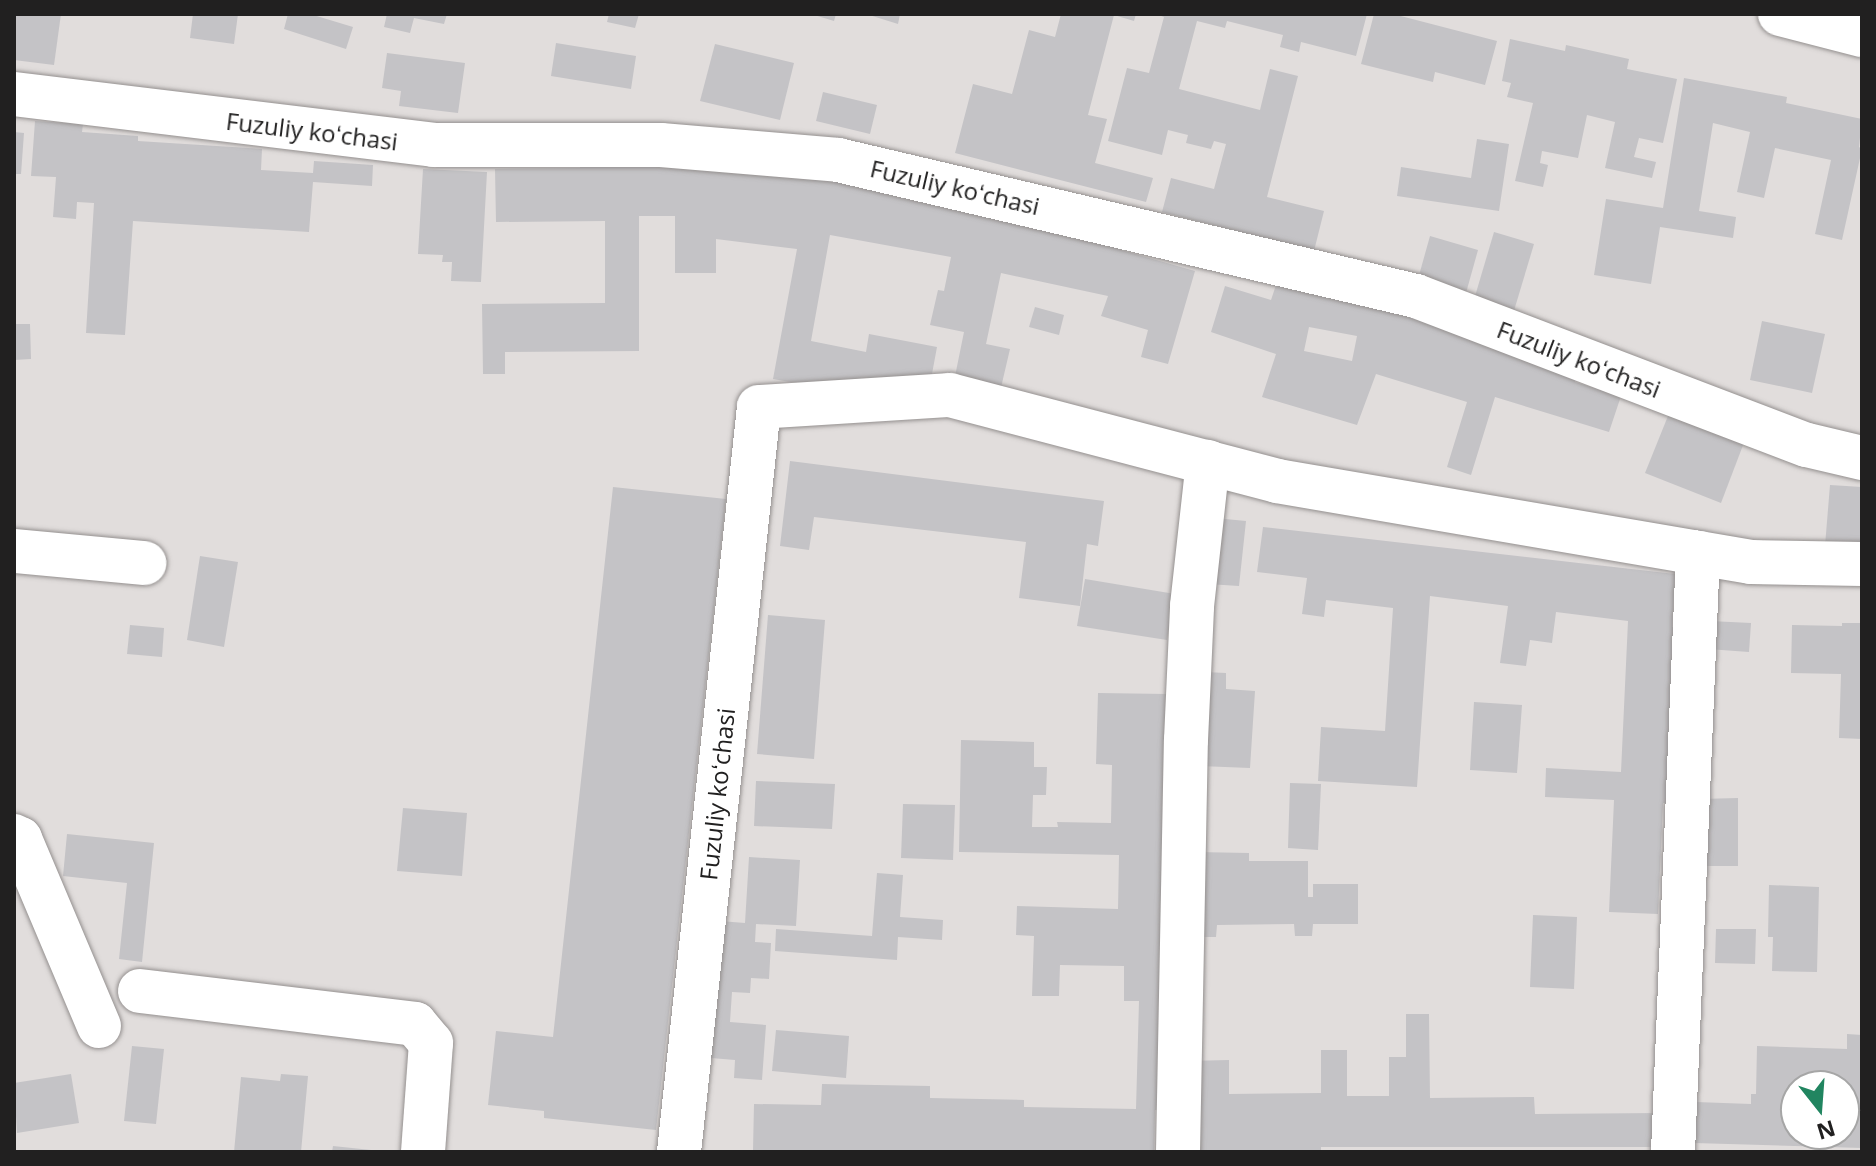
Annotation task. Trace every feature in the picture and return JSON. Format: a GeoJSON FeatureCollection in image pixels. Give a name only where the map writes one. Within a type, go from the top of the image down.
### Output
{"type":"FeatureCollection","features":[{"type":"Feature","properties":{"kind":"street"},"geometry":{"type":"LineString","coordinates":[[1780,14],[1862,35]]}},
{"type":"Feature","properties":{"kind":"street","name":"Fuzuliy koʻchasi"},"geometry":{"type":"LineString","coordinates":[[14,94],[433,145],[661,145],[838,160],[1416,296],[1807,445],[1862,458]]}},
{"type":"Feature","properties":{"kind":"street","name":"Fuzuliy koʻchasi"},"geometry":{"type":"LineString","coordinates":[[679,1152],[759,407],[950,395],[1277,481],[1751,562],[1862,564]]}},
{"type":"Feature","properties":{"kind":"street"},"geometry":{"type":"LineString","coordinates":[[1178,1152],[1186,740],[1192,606],[1208,462]]}},
{"type":"Feature","properties":{"kind":"street"},"geometry":{"type":"LineString","coordinates":[[14,551],[144,563]]}},
{"type":"Feature","properties":{"kind":"street"},"geometry":{"type":"LineString","coordinates":[[1673,1152],[1698,553]]}},
{"type":"Feature","properties":{"kind":"street"},"geometry":{"type":"LineString","coordinates":[[14,836],[20,839],[99,1026]]}},
{"type":"Feature","properties":{"kind":"street"},"geometry":{"type":"LineString","coordinates":[[140,991],[415,1024],[431,1043],[423,1152]]}},
{"type":"Feature","properties":{"kind":"building"},"geometry":{"type":"Polygon","coordinates":[[[14,14],[61,14],[54,65],[14,60],[14,14]]]}},
{"type":"Feature","properties":{"kind":"building"},"geometry":{"type":"Polygon","coordinates":[[[193,14],[238,14],[234,44],[190,38],[193,14]]]}},
{"type":"Feature","properties":{"kind":"building"},"geometry":{"type":"Polygon","coordinates":[[[288,14],[310,14],[353,27],[346,49],[284,29],[288,14]]]}},
{"type":"Feature","properties":{"kind":"building"},"geometry":{"type":"Polygon","coordinates":[[[387,14],[447,14],[444,24],[414,18],[410,33],[384,27],[387,14]]]}},
{"type":"Feature","properties":{"kind":"building"},"geometry":{"type":"Polygon","coordinates":[[[609,14],[639,14],[635,28],[607,22],[609,14]]]}},
{"type":"Feature","properties":{"kind":"building"},"geometry":{"type":"Polygon","coordinates":[[[811,14],[836,14],[834,21],[811,14]]]}},
{"type":"Feature","properties":{"kind":"building"},"geometry":{"type":"Polygon","coordinates":[[[866,14],[900,14],[898,24],[866,14]]]}},
{"type":"Feature","properties":{"kind":"building"},"geometry":{"type":"Polygon","coordinates":[[[1061,14],[1136,14],[1134,21],[1114,15],[1088,115],[1107,119],[1095,163],[1153,178],[1146,202],[955,153],[973,84],[1012,94],[1029,30],[1055,37],[1061,14]]]}},
{"type":"Feature","properties":{"kind":"building"},"geometry":{"type":"Polygon","coordinates":[[[1156,14],[1367,14],[1356,56],[1301,42],[1299,52],[1280,47],[1283,35],[1227,21],[1225,28],[1197,21],[1179,89],[1260,110],[1270,69],[1298,76],[1267,197],[1324,211],[1314,251],[1162,212],[1171,178],[1214,189],[1226,144],[1214,141],[1211,149],[1186,143],[1188,135],[1168,130],[1162,155],[1108,141],[1127,68],[1149,73],[1164,17],[1156,14]]]}},
{"type":"Feature","properties":{"kind":"building"},"geometry":{"type":"Polygon","coordinates":[[[1374,14],[1393,14],[1497,41],[1485,85],[1435,72],[1433,82],[1361,64],[1374,14]]]}},
{"type":"Feature","properties":{"kind":"building"},"geometry":{"type":"Polygon","coordinates":[[[1510,39],[1565,51],[1566,45],[1629,59],[1627,69],[1677,79],[1663,143],[1639,138],[1634,157],[1656,162],[1652,178],[1605,168],[1615,122],[1587,115],[1578,158],[1542,151],[1540,163],[1548,165],[1543,187],[1515,181],[1533,103],[1507,97],[1511,83],[1502,81],[1510,39]]]}},
{"type":"Feature","properties":{"kind":"building"},"geometry":{"type":"Polygon","coordinates":[[[556,43],[636,56],[631,89],[551,76],[556,43]]]}},
{"type":"Feature","properties":{"kind":"building"},"geometry":{"type":"Polygon","coordinates":[[[715,44],[794,63],[780,120],[700,101],[715,44]]]}},
{"type":"Feature","properties":{"kind":"building"},"geometry":{"type":"Polygon","coordinates":[[[387,53],[465,63],[458,113],[399,106],[401,91],[382,88],[387,53]]]}},
{"type":"Feature","properties":{"kind":"building"},"geometry":{"type":"Polygon","coordinates":[[[1684,78],[1787,97],[1786,103],[1862,119],[1859,147],[1862,149],[1842,240],[1815,234],[1831,160],[1775,148],[1764,198],[1737,192],[1750,132],[1713,123],[1699,211],[1736,217],[1733,238],[1660,227],[1651,284],[1594,275],[1606,199],[1663,208],[1684,78]]]}},
{"type":"Feature","properties":{"kind":"building"},"geometry":{"type":"Polygon","coordinates":[[[823,92],[877,105],[870,134],[816,121],[823,92]]]}},
{"type":"Feature","properties":{"kind":"building"},"geometry":{"type":"Polygon","coordinates":[[[35,121],[83,124],[82,132],[138,136],[138,141],[262,149],[261,170],[313,173],[314,161],[373,165],[372,186],[313,182],[309,232],[133,221],[125,335],[86,333],[94,203],[77,202],[76,219],[53,217],[56,177],[31,176],[35,121]]]}},
{"type":"Feature","properties":{"kind":"building"},"geometry":{"type":"Polygon","coordinates":[[[14,132],[24,133],[21,174],[14,174],[14,132]]]}},
{"type":"Feature","properties":{"kind":"building"},"geometry":{"type":"Polygon","coordinates":[[[1477,139],[1509,144],[1499,211],[1397,196],[1401,167],[1471,178],[1477,139]]]}},
{"type":"Feature","properties":{"kind":"building"},"geometry":{"type":"Polygon","coordinates":[[[580,160],[811,170],[1122,242],[1121,250],[1195,271],[1168,364],[1141,357],[1148,330],[1101,316],[1108,296],[1001,273],[986,344],[1010,349],[999,396],[953,386],[964,332],[930,325],[938,290],[944,291],[951,257],[830,235],[811,341],[866,352],[869,334],[937,347],[929,390],[869,396],[773,379],[797,249],[716,239],[716,273],[675,273],[675,216],[639,216],[639,351],[505,352],[505,374],[483,374],[482,304],[605,303],[605,221],[496,222],[495,169],[580,168],[580,160]]]}},
{"type":"Feature","properties":{"kind":"building"},"geometry":{"type":"Polygon","coordinates":[[[423,169],[487,172],[481,282],[451,281],[452,262],[442,262],[443,255],[418,254],[423,169]]]}},
{"type":"Feature","properties":{"kind":"building"},"geometry":{"type":"Polygon","coordinates":[[[1494,232],[1534,244],[1513,314],[1473,303],[1494,232]]]}},
{"type":"Feature","properties":{"kind":"building"},"geometry":{"type":"Polygon","coordinates":[[[1430,236],[1478,250],[1466,293],[1418,279],[1430,236]]]}},
{"type":"Feature","properties":{"kind":"building"},"geometry":{"type":"Polygon","coordinates":[[[1277,282],[1396,311],[1579,367],[1575,382],[1621,396],[1609,432],[1495,397],[1471,475],[1447,467],[1467,402],[1376,374],[1357,425],[1262,397],[1276,354],[1211,332],[1225,286],[1271,300],[1277,282]],[[1309,327],[1304,351],[1352,361],[1357,336],[1309,327]]]}},
{"type":"Feature","properties":{"kind":"building"},"geometry":{"type":"Polygon","coordinates":[[[1035,307],[1064,315],[1059,335],[1029,327],[1035,307]]]}},
{"type":"Feature","properties":{"kind":"building"},"geometry":{"type":"Polygon","coordinates":[[[1762,321],[1825,334],[1812,393],[1750,380],[1762,321]]]}},
{"type":"Feature","properties":{"kind":"building"},"geometry":{"type":"Polygon","coordinates":[[[14,324],[30,324],[31,359],[14,360],[14,324]]]}},
{"type":"Feature","properties":{"kind":"building"},"geometry":{"type":"Polygon","coordinates":[[[1670,411],[1745,440],[1721,503],[1645,473],[1670,411]]]}},
{"type":"Feature","properties":{"kind":"building"},"geometry":{"type":"Polygon","coordinates":[[[790,461],[1104,501],[1098,546],[1087,544],[1080,606],[1019,598],[1026,542],[814,517],[809,550],[780,546],[790,461]]]}},
{"type":"Feature","properties":{"kind":"building"},"geometry":{"type":"Polygon","coordinates":[[[1830,485],[1862,487],[1862,561],[1824,558],[1830,485]]]}},
{"type":"Feature","properties":{"kind":"building"},"geometry":{"type":"Polygon","coordinates":[[[613,487],[726,499],[656,1130],[544,1118],[544,1111],[488,1105],[496,1031],[553,1037],[613,487]]]}},
{"type":"Feature","properties":{"kind":"building"},"geometry":{"type":"Polygon","coordinates":[[[1215,518],[1246,521],[1239,586],[1208,584],[1215,518]]]}},
{"type":"Feature","properties":{"kind":"building"},"geometry":{"type":"Polygon","coordinates":[[[1263,527],[1675,574],[1672,627],[1678,628],[1669,803],[1663,803],[1658,914],[1609,912],[1614,800],[1545,797],[1546,768],[1621,772],[1628,621],[1556,612],[1552,643],[1530,640],[1526,666],[1500,663],[1508,606],[1430,596],[1417,787],[1318,781],[1321,727],[1385,731],[1393,608],[1326,600],[1324,617],[1302,614],[1307,578],[1257,572],[1263,527]]]}},
{"type":"Feature","properties":{"kind":"building"},"geometry":{"type":"Polygon","coordinates":[[[200,556],[238,562],[224,647],[187,640],[200,556]]]}},
{"type":"Feature","properties":{"kind":"building"},"geometry":{"type":"Polygon","coordinates":[[[1085,579],[1175,594],[1167,640],[1077,626],[1085,579]]]}},
{"type":"Feature","properties":{"kind":"building"},"geometry":{"type":"Polygon","coordinates":[[[768,615],[825,620],[814,759],[757,754],[768,615]]]}},
{"type":"Feature","properties":{"kind":"building"},"geometry":{"type":"Polygon","coordinates":[[[1710,621],[1751,623],[1749,652],[1708,649],[1710,621]]]}},
{"type":"Feature","properties":{"kind":"building"},"geometry":{"type":"Polygon","coordinates":[[[1842,623],[1862,623],[1862,739],[1839,738],[1841,674],[1791,673],[1792,625],[1842,626],[1842,623]]]}},
{"type":"Feature","properties":{"kind":"building"},"geometry":{"type":"Polygon","coordinates":[[[130,625],[164,628],[162,657],[127,654],[130,625]]]}},
{"type":"Feature","properties":{"kind":"building"},"geometry":{"type":"Polygon","coordinates":[[[1205,672],[1226,673],[1226,689],[1255,691],[1250,768],[1200,766],[1205,672]]]}},
{"type":"Feature","properties":{"kind":"building"},"geometry":{"type":"Polygon","coordinates":[[[1098,693],[1167,694],[1164,1110],[1155,1110],[1154,1152],[753,1150],[754,1104],[821,1105],[822,1084],[930,1086],[930,1098],[1024,1100],[1024,1107],[1136,1109],[1139,1001],[1124,1001],[1124,966],[1060,965],[1059,996],[1032,996],[1034,936],[1016,935],[1017,906],[1118,909],[1119,855],[959,852],[961,740],[1034,742],[1034,767],[1047,767],[1046,795],[1033,795],[1032,827],[1058,827],[1057,822],[1111,823],[1112,765],[1096,764],[1098,693]]]}},
{"type":"Feature","properties":{"kind":"building"},"geometry":{"type":"Polygon","coordinates":[[[1474,702],[1522,705],[1517,773],[1470,770],[1474,702]]]}},
{"type":"Feature","properties":{"kind":"building"},"geometry":{"type":"Polygon","coordinates":[[[756,781],[835,784],[832,829],[754,826],[756,781]]]}},
{"type":"Feature","properties":{"kind":"building"},"geometry":{"type":"Polygon","coordinates":[[[1290,783],[1321,784],[1318,850],[1288,848],[1290,783]]]}},
{"type":"Feature","properties":{"kind":"building"},"geometry":{"type":"Polygon","coordinates":[[[1738,798],[1738,866],[1700,866],[1700,799],[1738,798]]]}},
{"type":"Feature","properties":{"kind":"building"},"geometry":{"type":"Polygon","coordinates":[[[903,804],[955,805],[953,860],[901,858],[903,804]]]}},
{"type":"Feature","properties":{"kind":"building"},"geometry":{"type":"Polygon","coordinates":[[[403,808],[467,813],[462,876],[397,871],[403,808]]]}},
{"type":"Feature","properties":{"kind":"building"},"geometry":{"type":"Polygon","coordinates":[[[67,834],[154,843],[142,962],[119,959],[127,883],[63,876],[67,834]]]}},
{"type":"Feature","properties":{"kind":"building"},"geometry":{"type":"Polygon","coordinates":[[[1196,852],[1249,853],[1249,861],[1308,861],[1308,897],[1313,897],[1313,884],[1358,884],[1358,924],[1313,924],[1312,936],[1295,936],[1294,924],[1217,925],[1216,937],[1196,937],[1196,852]]]}},
{"type":"Feature","properties":{"kind":"building"},"geometry":{"type":"Polygon","coordinates":[[[749,857],[800,860],[796,926],[756,924],[755,942],[771,943],[769,979],[751,978],[750,993],[732,992],[730,1022],[766,1025],[762,1080],[734,1078],[735,1060],[711,1058],[720,921],[745,923],[749,857]]]}},
{"type":"Feature","properties":{"kind":"building"},"geometry":{"type":"Polygon","coordinates":[[[877,873],[903,875],[900,917],[943,920],[942,940],[898,937],[897,960],[775,951],[776,929],[872,936],[877,873]]]}},
{"type":"Feature","properties":{"kind":"building"},"geometry":{"type":"Polygon","coordinates":[[[1769,885],[1819,887],[1817,972],[1772,971],[1773,937],[1768,937],[1769,885]]]}},
{"type":"Feature","properties":{"kind":"building"},"geometry":{"type":"Polygon","coordinates":[[[1533,915],[1577,917],[1574,989],[1530,987],[1533,915]]]}},
{"type":"Feature","properties":{"kind":"building"},"geometry":{"type":"Polygon","coordinates":[[[1716,929],[1756,929],[1755,964],[1715,963],[1716,929]]]}},
{"type":"Feature","properties":{"kind":"building"},"geometry":{"type":"Polygon","coordinates":[[[1406,1014],[1429,1014],[1430,1098],[1534,1097],[1535,1114],[1660,1113],[1660,1147],[1321,1147],[1321,1152],[1192,1152],[1187,1061],[1229,1060],[1229,1094],[1321,1093],[1321,1050],[1347,1050],[1347,1096],[1389,1096],[1389,1057],[1406,1057],[1406,1014]]]}},
{"type":"Feature","properties":{"kind":"building"},"geometry":{"type":"Polygon","coordinates":[[[776,1030],[849,1036],[846,1078],[772,1071],[776,1030]]]}},
{"type":"Feature","properties":{"kind":"building"},"geometry":{"type":"Polygon","coordinates":[[[1847,1034],[1862,1035],[1862,1148],[1860,1070],[1780,1070],[1780,1146],[1694,1143],[1696,1102],[1751,1104],[1751,1094],[1756,1094],[1757,1046],[1847,1049],[1847,1034]]]}},
{"type":"Feature","properties":{"kind":"building"},"geometry":{"type":"Polygon","coordinates":[[[132,1046],[164,1049],[156,1124],[124,1121],[132,1046]]]}},
{"type":"Feature","properties":{"kind":"building"},"geometry":{"type":"Polygon","coordinates":[[[71,1074],[79,1123],[17,1133],[14,1083],[71,1074]]]}},
{"type":"Feature","properties":{"kind":"building"},"geometry":{"type":"Polygon","coordinates":[[[281,1074],[308,1076],[301,1152],[234,1152],[241,1077],[280,1081],[281,1074]]]}},
{"type":"Feature","properties":{"kind":"building"},"geometry":{"type":"Polygon","coordinates":[[[333,1146],[371,1150],[371,1152],[332,1152],[333,1146]]]}}]}
